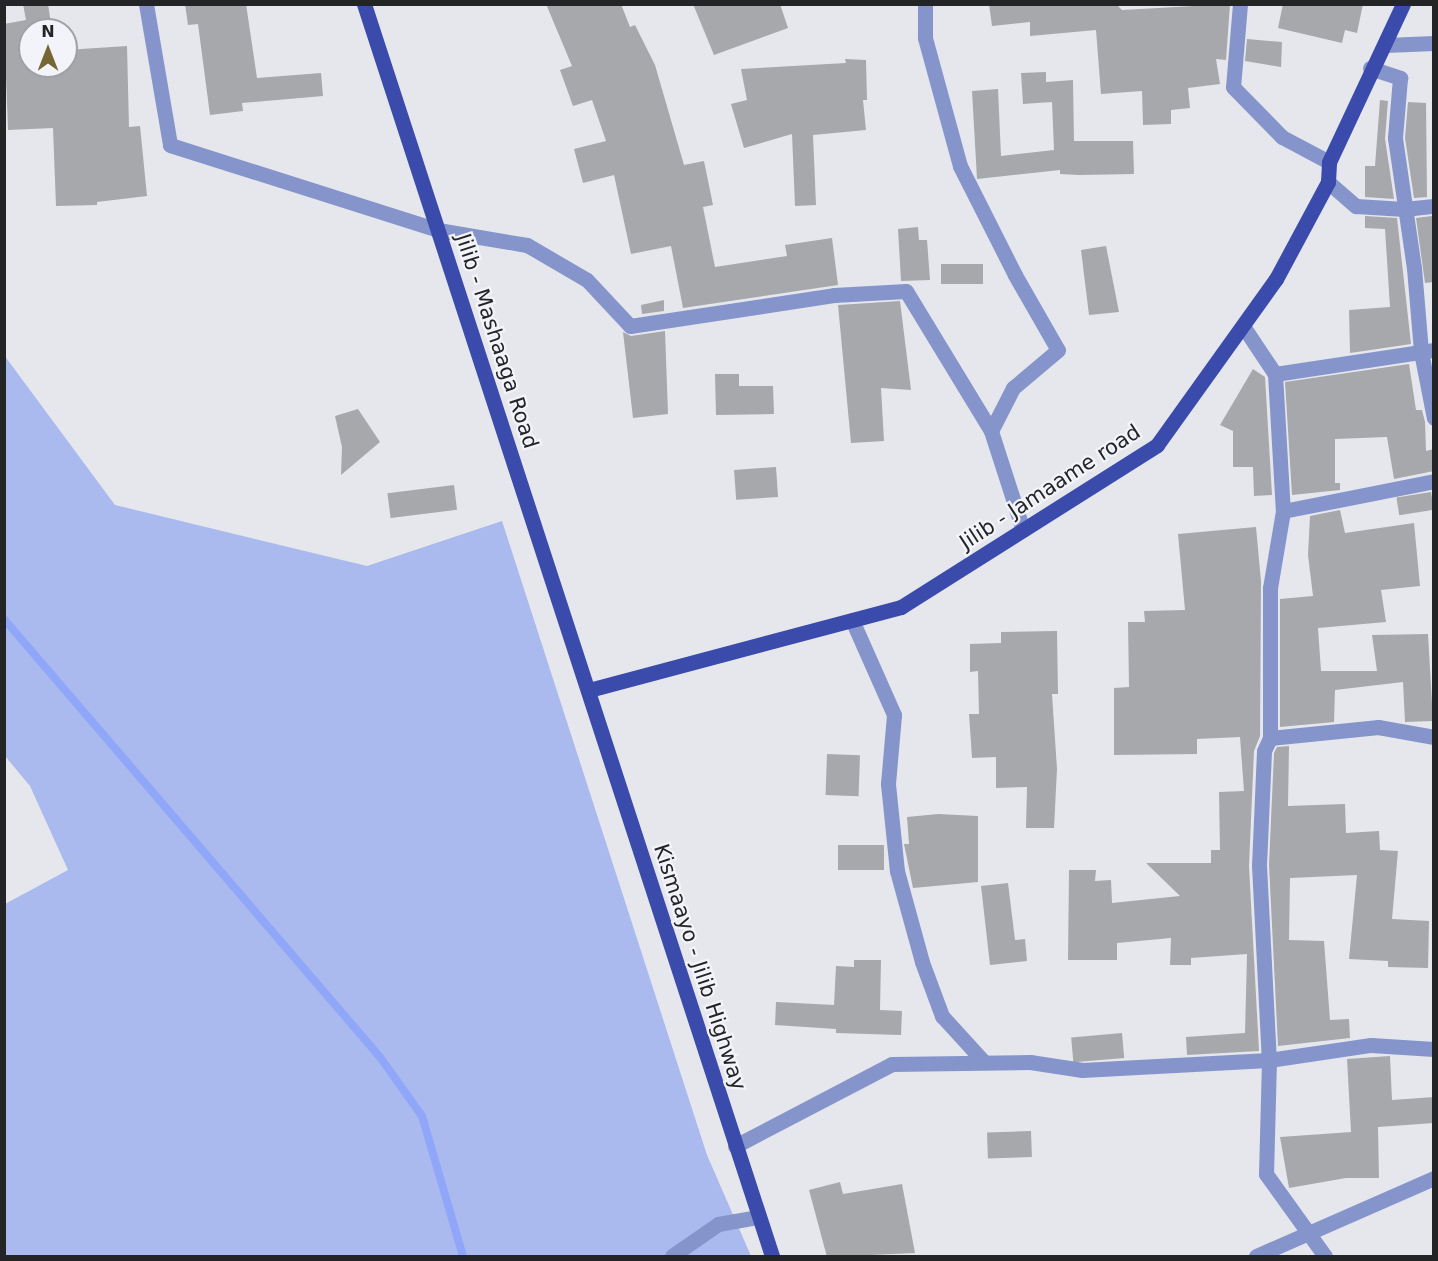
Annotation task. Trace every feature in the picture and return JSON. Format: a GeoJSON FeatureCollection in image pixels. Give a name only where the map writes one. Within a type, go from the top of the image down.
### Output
{"type":"FeatureCollection","features":[{"type":"Feature","properties":{"kind":"main road","name":"Jilib - Mashaaga Road"},"geometry":{"type":"LineString","coordinates":[[364,4],[590,690]]}},
{"type":"Feature","properties":{"kind":"main road","name":"Jilib - Jamaame road"},"geometry":{"type":"LineString","coordinates":[[590,690],[901,607],[1157,445],[1276,279],[1328,182],[1329,162],[1370,68],[1384,45],[1403,4]]}},
{"type":"Feature","properties":{"kind":"main road","name":"Kismaayo - Jilib Highway"},"geometry":{"type":"LineString","coordinates":[[590,690],[772,1257]]}},
{"type":"Feature","properties":{"kind":"street"},"geometry":{"type":"LineString","coordinates":[[146,4],[170,145],[438,230],[527,245],[587,280],[630,326],[834,295],[906,291],[991,430],[1023,530]]}},
{"type":"Feature","properties":{"kind":"street"},"geometry":{"type":"LineString","coordinates":[[925,4],[925,38],[960,166],[1015,275],[1058,350],[1013,388],[991,430]]}},
{"type":"Feature","properties":{"kind":"street"},"geometry":{"type":"LineString","coordinates":[[1240,4],[1233,87],[1282,137],[1329,162]]}},
{"type":"Feature","properties":{"kind":"street"},"geometry":{"type":"LineString","coordinates":[[1384,45],[1434,43]]}},
{"type":"Feature","properties":{"kind":"street"},"geometry":{"type":"LineString","coordinates":[[1370,68],[1400,78],[1395,138],[1427,351],[1434,418]]}},
{"type":"Feature","properties":{"kind":"street"},"geometry":{"type":"LineString","coordinates":[[1328,182],[1356,206],[1404,209],[1434,206]]}},
{"type":"Feature","properties":{"kind":"street"},"geometry":{"type":"LineString","coordinates":[[1243,326],[1275,374],[1283,511],[1270,588],[1270,738],[1264,751],[1259,865],[1269,1060],[1266,1174],[1325,1257]]}},
{"type":"Feature","properties":{"kind":"street"},"geometry":{"type":"LineString","coordinates":[[1275,374],[1427,351]]}},
{"type":"Feature","properties":{"kind":"street"},"geometry":{"type":"LineString","coordinates":[[1283,511],[1434,481]]}},
{"type":"Feature","properties":{"kind":"street"},"geometry":{"type":"LineString","coordinates":[[852,620],[894,715],[888,784],[897,871],[922,962],[942,1017],[984,1062]]}},
{"type":"Feature","properties":{"kind":"street"},"geometry":{"type":"LineString","coordinates":[[1270,738],[1378,727],[1434,737]]}},
{"type":"Feature","properties":{"kind":"street"},"geometry":{"type":"LineString","coordinates":[[735,1146],[892,1064],[1030,1062],[1082,1070],[1269,1060],[1371,1045],[1434,1050]]}},
{"type":"Feature","properties":{"kind":"street"},"geometry":{"type":"LineString","coordinates":[[1256,1257],[1306,1232],[1434,1178]]}},
{"type":"Feature","properties":{"kind":"street"},"geometry":{"type":"LineString","coordinates":[[672,1257],[718,1224],[758,1217]]}},
{"type":"Feature","properties":{"kind":"shaded area"},"geometry":{"type":"Polygon","coordinates":[[[4,355],[115,505],[367,566],[502,521],[707,1155],[751,1256],[5,1256],[5,904],[68,870],[30,786],[5,756],[4,355]]]}},
{"type":"Feature","properties":{"kind":"building"},"geometry":{"type":"Polygon","coordinates":[[[23,4],[48,4],[50,18],[26,18],[23,4]]]}},
{"type":"Feature","properties":{"kind":"building"},"geometry":{"type":"Polygon","coordinates":[[[185,4],[246,4],[257,78],[321,73],[323,96],[242,103],[243,111],[210,115],[198,24],[188,25],[185,4]]]}},
{"type":"Feature","properties":{"kind":"building"},"geometry":{"type":"Polygon","coordinates":[[[546,4],[621,4],[630,27],[635,25],[655,65],[684,165],[704,161],[713,205],[703,207],[715,267],[787,256],[785,245],[832,238],[838,285],[683,308],[671,246],[631,254],[614,175],[583,183],[574,149],[606,141],[592,100],[573,106],[560,70],[572,66],[546,4]]]}},
{"type":"Feature","properties":{"kind":"building"},"geometry":{"type":"Polygon","coordinates":[[[693,4],[780,4],[788,28],[714,55],[693,4]]]}},
{"type":"Feature","properties":{"kind":"building"},"geometry":{"type":"Polygon","coordinates":[[[989,4],[1116,4],[1122,10],[1230,4],[1226,60],[1216,59],[1220,84],[1188,88],[1190,108],[1171,110],[1171,124],[1143,125],[1142,91],[1101,94],[1096,30],[1030,36],[1030,22],[992,26],[989,4]]]}},
{"type":"Feature","properties":{"kind":"building"},"geometry":{"type":"Polygon","coordinates":[[[1283,4],[1363,4],[1357,33],[1345,30],[1342,43],[1278,28],[1283,4]]]}},
{"type":"Feature","properties":{"kind":"building"},"geometry":{"type":"Polygon","coordinates":[[[18,21],[18,78],[78,78],[78,49],[127,46],[129,127],[140,126],[147,196],[97,202],[97,205],[56,206],[53,128],[8,130],[4,24],[18,21]]]}},
{"type":"Feature","properties":{"kind":"building"},"geometry":{"type":"Polygon","coordinates":[[[1247,39],[1282,42],[1281,67],[1245,61],[1247,39]]]}},
{"type":"Feature","properties":{"kind":"building"},"geometry":{"type":"Polygon","coordinates":[[[845,59],[866,60],[867,100],[863,100],[866,130],[813,135],[816,205],[795,206],[792,134],[744,148],[731,104],[747,100],[741,69],[846,63],[845,59]]]}},
{"type":"Feature","properties":{"kind":"building"},"geometry":{"type":"Polygon","coordinates":[[[1046,72],[1046,82],[1073,80],[1074,141],[1133,141],[1134,174],[1060,174],[1060,170],[977,179],[972,91],[998,89],[1001,156],[1054,150],[1052,102],[1023,104],[1021,73],[1046,72]]]}},
{"type":"Feature","properties":{"kind":"building"},"geometry":{"type":"Polygon","coordinates":[[[1380,100],[1388,101],[1385,139],[1394,199],[1365,197],[1365,166],[1375,166],[1380,100]]]}},
{"type":"Feature","properties":{"kind":"building"},"geometry":{"type":"Polygon","coordinates":[[[1408,102],[1426,103],[1427,197],[1414,198],[1405,138],[1408,102]]]}},
{"type":"Feature","properties":{"kind":"building"},"geometry":{"type":"Polygon","coordinates":[[[1365,216],[1397,218],[1411,344],[1350,353],[1349,310],[1390,307],[1385,229],[1365,228],[1365,216]]]}},
{"type":"Feature","properties":{"kind":"building"},"geometry":{"type":"Polygon","coordinates":[[[1432,216],[1434,282],[1425,283],[1416,218],[1432,216]]]}},
{"type":"Feature","properties":{"kind":"building"},"geometry":{"type":"Polygon","coordinates":[[[918,227],[919,240],[927,240],[930,280],[901,281],[898,229],[918,227]]]}},
{"type":"Feature","properties":{"kind":"building"},"geometry":{"type":"Polygon","coordinates":[[[1106,246],[1119,312],[1089,315],[1081,250],[1106,246]]]}},
{"type":"Feature","properties":{"kind":"building"},"geometry":{"type":"Polygon","coordinates":[[[941,264],[983,264],[983,284],[941,284],[941,264]]]}},
{"type":"Feature","properties":{"kind":"building"},"geometry":{"type":"Polygon","coordinates":[[[664,300],[664,311],[642,314],[641,305],[664,300]]]}},
{"type":"Feature","properties":{"kind":"building"},"geometry":{"type":"Polygon","coordinates":[[[900,301],[911,390],[881,388],[884,441],[851,443],[838,305],[900,301]]]}},
{"type":"Feature","properties":{"kind":"building"},"geometry":{"type":"Polygon","coordinates":[[[665,331],[668,414],[633,418],[623,332],[631,336],[665,331]]]}},
{"type":"Feature","properties":{"kind":"building"},"geometry":{"type":"Polygon","coordinates":[[[1409,364],[1416,410],[1422,410],[1425,422],[1426,451],[1434,449],[1434,471],[1394,479],[1387,437],[1335,439],[1335,483],[1340,483],[1340,490],[1292,495],[1285,382],[1409,364]]]}},
{"type":"Feature","properties":{"kind":"building"},"geometry":{"type":"Polygon","coordinates":[[[1253,369],[1265,377],[1272,495],[1254,496],[1253,467],[1233,467],[1233,431],[1220,425],[1253,369]]]}},
{"type":"Feature","properties":{"kind":"building"},"geometry":{"type":"Polygon","coordinates":[[[715,374],[739,374],[739,386],[773,386],[774,414],[716,415],[715,374]]]}},
{"type":"Feature","properties":{"kind":"building"},"geometry":{"type":"Polygon","coordinates":[[[358,409],[380,442],[341,475],[342,447],[335,416],[358,409]]]}},
{"type":"Feature","properties":{"kind":"building"},"geometry":{"type":"Polygon","coordinates":[[[776,467],[778,497],[736,500],[734,470],[776,467]]]}},
{"type":"Feature","properties":{"kind":"building"},"geometry":{"type":"Polygon","coordinates":[[[454,485],[457,510],[391,518],[387,493],[454,485]]]}},
{"type":"Feature","properties":{"kind":"building"},"geometry":{"type":"Polygon","coordinates":[[[1431,492],[1434,510],[1399,515],[1396,497],[1431,492]]]}},
{"type":"Feature","properties":{"kind":"building"},"geometry":{"type":"Polygon","coordinates":[[[1340,510],[1345,533],[1414,523],[1420,586],[1381,590],[1386,622],[1318,628],[1321,671],[1377,671],[1372,635],[1428,634],[1433,721],[1405,722],[1403,682],[1335,690],[1334,722],[1280,727],[1280,599],[1313,596],[1308,555],[1310,516],[1340,510]]]}},
{"type":"Feature","properties":{"kind":"building"},"geometry":{"type":"Polygon","coordinates":[[[1256,527],[1261,581],[1260,736],[1254,751],[1249,866],[1259,1051],[1187,1055],[1186,1037],[1245,1033],[1247,954],[1191,958],[1191,965],[1170,965],[1171,938],[1117,943],[1117,960],[1068,960],[1069,870],[1096,870],[1095,881],[1111,880],[1112,903],[1180,896],[1146,863],[1211,863],[1211,850],[1220,850],[1219,792],[1244,791],[1240,737],[1197,739],[1197,754],[1114,755],[1114,688],[1129,687],[1128,622],[1145,622],[1144,611],[1185,610],[1178,534],[1256,527]]]}},
{"type":"Feature","properties":{"kind":"building"},"geometry":{"type":"Polygon","coordinates":[[[1057,631],[1058,694],[1052,694],[1057,769],[1054,828],[1026,828],[1027,787],[996,788],[996,757],[972,758],[969,714],[979,714],[978,671],[970,672],[970,644],[1001,643],[1001,632],[1057,631]]]}},
{"type":"Feature","properties":{"kind":"building"},"geometry":{"type":"Polygon","coordinates":[[[1289,746],[1288,806],[1345,804],[1346,833],[1379,831],[1380,850],[1398,851],[1392,919],[1429,921],[1428,968],[1388,967],[1388,961],[1349,959],[1357,875],[1290,878],[1289,940],[1324,941],[1330,1020],[1349,1019],[1350,1038],[1278,1046],[1269,865],[1274,753],[1277,747],[1289,746]]]}},
{"type":"Feature","properties":{"kind":"building"},"geometry":{"type":"Polygon","coordinates":[[[827,754],[860,755],[859,796],[826,795],[827,754]]]}},
{"type":"Feature","properties":{"kind":"building"},"geometry":{"type":"Polygon","coordinates":[[[938,814],[978,816],[978,882],[913,888],[904,844],[909,844],[907,817],[938,814]]]}},
{"type":"Feature","properties":{"kind":"building"},"geometry":{"type":"Polygon","coordinates":[[[838,845],[884,845],[884,870],[838,870],[838,845]]]}},
{"type":"Feature","properties":{"kind":"building"},"geometry":{"type":"Polygon","coordinates":[[[1008,883],[1015,940],[1025,939],[1027,961],[990,965],[981,886],[1008,883]]]}},
{"type":"Feature","properties":{"kind":"building"},"geometry":{"type":"Polygon","coordinates":[[[854,960],[881,960],[880,1010],[902,1011],[901,1035],[836,1033],[836,1029],[775,1025],[776,1002],[834,1005],[836,966],[854,967],[854,960]]]}},
{"type":"Feature","properties":{"kind":"building"},"geometry":{"type":"Polygon","coordinates":[[[1122,1033],[1124,1058],[1073,1062],[1071,1037],[1122,1033]]]}},
{"type":"Feature","properties":{"kind":"building"},"geometry":{"type":"Polygon","coordinates":[[[1390,1056],[1392,1100],[1434,1097],[1434,1123],[1378,1127],[1379,1178],[1346,1178],[1289,1188],[1280,1137],[1351,1132],[1347,1059],[1390,1056]]]}},
{"type":"Feature","properties":{"kind":"building"},"geometry":{"type":"Polygon","coordinates":[[[1031,1131],[1032,1157],[988,1159],[987,1133],[1031,1131]]]}},
{"type":"Feature","properties":{"kind":"building"},"geometry":{"type":"Polygon","coordinates":[[[840,1182],[843,1194],[902,1184],[915,1253],[827,1257],[809,1190],[840,1182]]]}},
{"type":"Feature","properties":{"kind":"waterway"},"geometry":{"type":"LineString","coordinates":[[4,619],[380,1057],[422,1116],[463,1256]]}}]}
